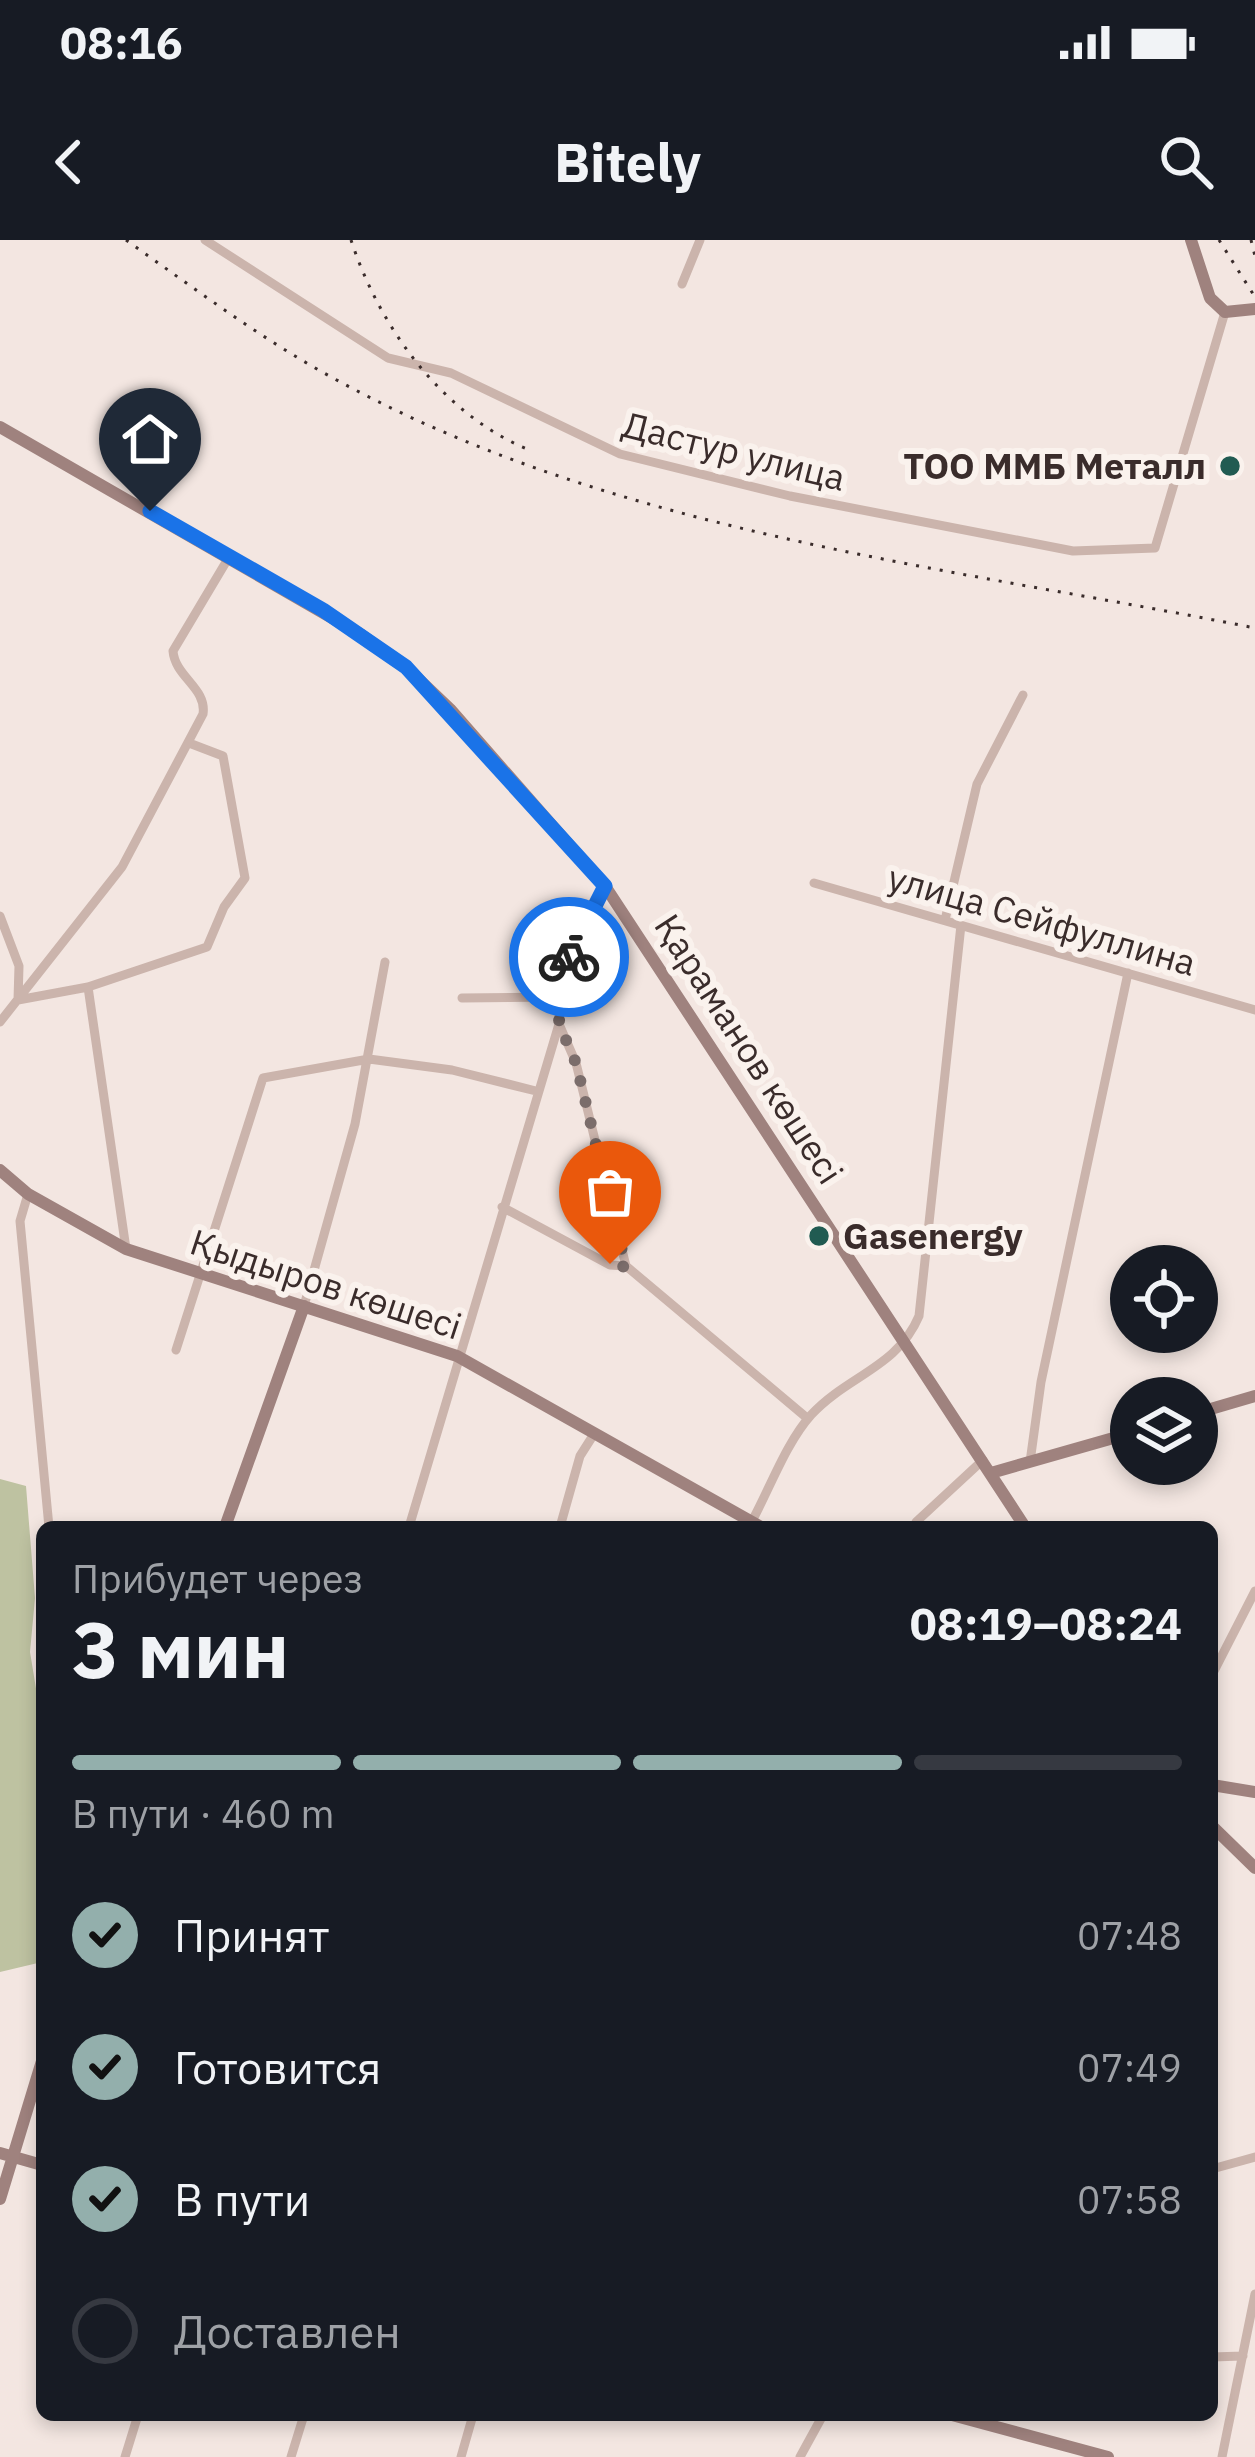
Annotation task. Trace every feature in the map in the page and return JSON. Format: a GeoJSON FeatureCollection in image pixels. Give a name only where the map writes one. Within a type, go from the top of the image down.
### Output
{"type":"FeatureCollection","features":[{"type":"Feature","properties":{"kind":"street","name":"Дастур улица"},"geometry":{"type":"LineString","coordinates":[[205,240],[388,358],[451,373],[620,454],[790,496],[1073,551],[1155,548],[1226,312]]}},
{"type":"Feature","properties":{"kind":"street"},"geometry":{"type":"LineString","coordinates":[[682,284],[700,240]]}},
{"type":"Feature","properties":{"kind":"street"},"geometry":{"type":"LineString","coordinates":[[1192,240],[1210,298],[1226,312],[1255,309]]}},
{"type":"Feature","properties":{"kind":"street","name":"Қараманов көшесі"},"geometry":{"type":"LineString","coordinates":[[0,424],[230,557],[406,667],[605,886],[1021,1521]]}},
{"type":"Feature","properties":{"kind":"street"},"geometry":{"type":"LineString","coordinates":[[0,1022],[122,868],[189,743],[205,705],[174,663],[173,651],[230,557]]}},
{"type":"Feature","properties":{"kind":"street"},"geometry":{"type":"LineString","coordinates":[[945,920],[977,784],[1023,695]]}},
{"type":"Feature","properties":{"kind":"street"},"geometry":{"type":"LineString","coordinates":[[18,1000],[88,987],[207,947],[224,907],[245,878],[224,755],[189,743]]}},
{"type":"Feature","properties":{"kind":"street","name":"улица Сейфуллина"},"geometry":{"type":"LineString","coordinates":[[814,883],[1255,1010]]}},
{"type":"Feature","properties":{"kind":"street"},"geometry":{"type":"LineString","coordinates":[[411,1521],[559,1024],[559,997],[574,943],[605,886]]}},
{"type":"Feature","properties":{"kind":"street"},"geometry":{"type":"LineString","coordinates":[[0,916],[19,966],[18,1000]]}},
{"type":"Feature","properties":{"kind":"street"},"geometry":{"type":"LineString","coordinates":[[757,1521],[807,1418],[906,1346],[919,1316],[962,925]]}},
{"type":"Feature","properties":{"kind":"street"},"geometry":{"type":"LineString","coordinates":[[227,1521],[304,1306],[369,1059],[385,962]]}},
{"type":"Feature","properties":{"kind":"street"},"geometry":{"type":"LineString","coordinates":[[1030,1463],[1041,1382],[1128,973]]}},
{"type":"Feature","properties":{"kind":"street"},"geometry":{"type":"LineString","coordinates":[[88,987],[126,1249]]}},
{"type":"Feature","properties":{"kind":"street"},"geometry":{"type":"LineString","coordinates":[[463,998],[559,997]]}},
{"type":"Feature","properties":{"kind":"street"},"geometry":{"type":"LineString","coordinates":[[559,1024],[576,1063],[626,1267]]}},
{"type":"Feature","properties":{"kind":"street"},"geometry":{"type":"LineString","coordinates":[[176,1350],[262,1078],[369,1059],[452,1070],[536,1091]]}},
{"type":"Feature","properties":{"kind":"street","name":"Қыдыров көшесі"},"geometry":{"type":"LineString","coordinates":[[0,1170],[28,1194],[126,1249],[457,1357],[751,1521]]}},
{"type":"Feature","properties":{"kind":"street"},"geometry":{"type":"LineString","coordinates":[[28,1194],[20,1221],[48,1521]]}},
{"type":"Feature","properties":{"kind":"street"},"geometry":{"type":"LineString","coordinates":[[502,1207],[610,1264],[626,1267],[807,1418]]}},
{"type":"Feature","properties":{"kind":"street"},"geometry":{"type":"LineString","coordinates":[[1218,1407],[1255,1396]]}},
{"type":"Feature","properties":{"kind":"street"},"geometry":{"type":"LineString","coordinates":[[562,1521],[580,1456],[594,1434]]}},
{"type":"Feature","properties":{"kind":"street"},"geometry":{"type":"LineString","coordinates":[[991,1473],[1110,1438]]}},
{"type":"Feature","properties":{"kind":"street"},"geometry":{"type":"LineString","coordinates":[[917,1521],[982,1460]]}},
{"type":"Feature","properties":{"kind":"street"},"geometry":{"type":"LineString","coordinates":[[1218,1663],[1255,1591]]}},
{"type":"Feature","properties":{"kind":"street"},"geometry":{"type":"LineString","coordinates":[[1218,1786],[1255,1792]]}},
{"type":"Feature","properties":{"kind":"street"},"geometry":{"type":"LineString","coordinates":[[1218,1832],[1255,1868]]}},
{"type":"Feature","properties":{"kind":"street"},"geometry":{"type":"LineString","coordinates":[[0,2199],[6,2154],[36,2076]]}},
{"type":"Feature","properties":{"kind":"street"},"geometry":{"type":"LineString","coordinates":[[6,2154],[36,2163]]}},
{"type":"Feature","properties":{"kind":"street"},"geometry":{"type":"LineString","coordinates":[[1218,2167],[1255,2157]]}},
{"type":"Feature","properties":{"kind":"street"},"geometry":{"type":"LineString","coordinates":[[1222,2457],[1255,2294]]}},
{"type":"Feature","properties":{"kind":"street"},"geometry":{"type":"LineString","coordinates":[[1218,2357],[1243,2356]]}},
{"type":"Feature","properties":{"kind":"street"},"geometry":{"type":"LineString","coordinates":[[125,2457],[136,2421]]}},
{"type":"Feature","properties":{"kind":"street"},"geometry":{"type":"LineString","coordinates":[[291,2457],[302,2421]]}},
{"type":"Feature","properties":{"kind":"street"},"geometry":{"type":"LineString","coordinates":[[461,2457],[471,2421]]}},
{"type":"Feature","properties":{"kind":"street"},"geometry":{"type":"LineString","coordinates":[[800,2457],[820,2421]]}},
{"type":"Feature","properties":{"kind":"street"},"geometry":{"type":"LineString","coordinates":[[974,2421],[1108,2457]]}},
{"type":"Feature","properties":{"kind":"green space"},"geometry":{"type":"Polygon","coordinates":[[[0,1479],[26,1486],[35,1598],[30,1652],[36,1688],[36,1963],[0,1972],[0,1479]]]}},
{"type":"Feature","properties":{"kind":"railway"},"geometry":{"type":"LineString","coordinates":[[126,240],[261,335],[346,385],[452,436],[562,477],[790,540],[1255,628]]}},
{"type":"Feature","properties":{"kind":"railway"},"geometry":{"type":"LineString","coordinates":[[351,240],[378,304],[417,363],[467,413],[527,449]]}},
{"type":"Feature","properties":{"kind":"railway"},"geometry":{"type":"LineString","coordinates":[[1219,240],[1255,297]]}},
{"type":"Feature","properties":{"kind":"railway"},"geometry":{"type":"LineString","coordinates":[[1251,240],[1255,256]]}},
{"type":"Feature","properties":{"kind":"way so far"},"geometry":{"type":"LineString","coordinates":[[569,957],[560,982],[559,1024],[576,1063],[626,1267],[610,1264]]}},
{"type":"Feature","properties":{"kind":"place","name":"ТОО ММБ Металл"},"geometry":{"type":"Point","coordinates":[1230,466]}},
{"type":"Feature","properties":{"kind":"place","name":"Gasenergy"},"geometry":{"type":"Point","coordinates":[819,1236]}},
{"type":"Feature","properties":{"kind":"route"},"geometry":{"type":"LineString","coordinates":[[150,511],[377,645],[450,709],[605,886],[569,957]]}}]}
